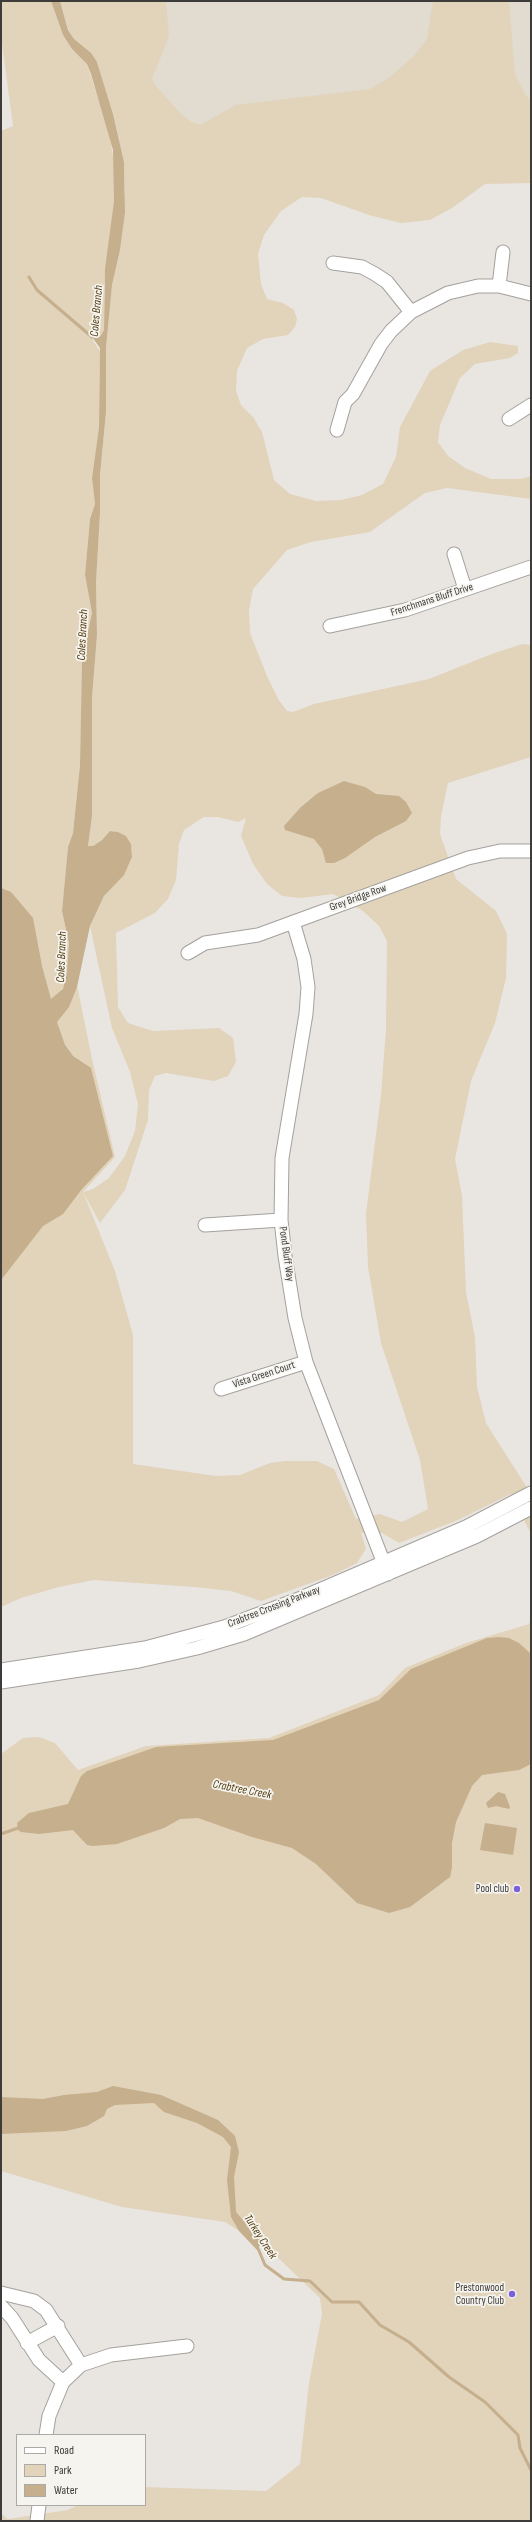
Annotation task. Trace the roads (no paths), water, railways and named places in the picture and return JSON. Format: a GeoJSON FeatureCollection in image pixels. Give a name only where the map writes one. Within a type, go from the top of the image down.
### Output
{"type":"FeatureCollection","features":[{"type":"Feature","properties":{"kind":"street"},"geometry":{"type":"LineString","coordinates":[[498,286],[503,252]]}},
{"type":"Feature","properties":{"kind":"street"},"geometry":{"type":"LineString","coordinates":[[333,263],[362,267],[375,274],[386,282],[411,312]]}},
{"type":"Feature","properties":{"kind":"street"},"geometry":{"type":"LineString","coordinates":[[337,430],[345,402],[353,394],[381,344],[390,331],[411,312],[448,293],[478,286],[498,286],[531,294]]}},
{"type":"Feature","properties":{"kind":"street"},"geometry":{"type":"LineString","coordinates":[[510,419],[531,405]]}},
{"type":"Feature","properties":{"kind":"street"},"geometry":{"type":"LineString","coordinates":[[454,554],[465,589]]}},
{"type":"Feature","properties":{"kind":"street","name":"Frenchmans Bluff Drive"},"geometry":{"type":"LineString","coordinates":[[330,626],[405,610],[531,567]]}},
{"type":"Feature","properties":{"kind":"street","name":"Grey Bridge Row"},"geometry":{"type":"LineString","coordinates":[[188,953],[205,943],[244,938],[293,922],[468,858],[500,851],[531,851]]}},
{"type":"Feature","properties":{"kind":"street","name":"Pond Bluff Way"},"geometry":{"type":"LineString","coordinates":[[293,922],[304,959],[308,987],[306,1014],[284,1143],[281,1181],[281,1220],[295,1318],[306,1362],[385,1568]]}},
{"type":"Feature","properties":{"kind":"street"},"geometry":{"type":"LineString","coordinates":[[205,1225],[281,1220]]}},
{"type":"Feature","properties":{"kind":"street","name":"Vista Green Court"},"geometry":{"type":"LineString","coordinates":[[221,1389],[306,1362]]}},
{"type":"Feature","properties":{"kind":"street","name":"Crabtree Crossing Parkway"},"geometry":{"type":"LineString","coordinates":[[1,1682],[112,1666],[197,1648],[278,1621],[466,1527],[531,1492]]}},
{"type":"Feature","properties":{"kind":"street","name":"Crabtree Crossing Parkway"},"geometry":{"type":"LineString","coordinates":[[1,1670],[145,1648],[224,1627],[301,1598],[477,1536],[531,1508]]}},
{"type":"Feature","properties":{"kind":"street"},"geometry":{"type":"LineString","coordinates":[[1,2294],[34,2301],[46,2310],[58,2326],[81,2365]]}},
{"type":"Feature","properties":{"kind":"street"},"geometry":{"type":"LineString","coordinates":[[1,2306],[12,2318],[27,2343],[43,2364],[63,2382]]}},
{"type":"Feature","properties":{"kind":"street"},"geometry":{"type":"LineString","coordinates":[[27,2343],[58,2326]]}},
{"type":"Feature","properties":{"kind":"street"},"geometry":{"type":"LineString","coordinates":[[46,2434],[49,2416],[63,2382],[81,2365],[111,2355],[187,2346]]}},
{"type":"Feature","properties":{"kind":"street"},"geometry":{"type":"LineString","coordinates":[[37,2521],[39,2506]]}},
{"type":"Feature","properties":{"kind":"water"},"geometry":{"type":"Polygon","coordinates":[[[51,1],[60,1],[68,30],[74,39],[91,53],[97,62],[113,114],[124,162],[125,213],[120,250],[112,285],[106,348],[106,412],[100,475],[100,513],[96,582],[97,635],[92,698],[92,816],[88,846],[93,846],[102,840],[110,831],[118,832],[126,836],[131,844],[132,857],[124,875],[104,896],[90,926],[77,987],[69,1007],[57,1022],[65,1045],[73,1056],[91,1068],[113,1156],[82,1189],[63,1214],[43,1226],[1,1280],[1,888],[11,892],[33,918],[42,966],[51,999],[63,989],[67,972],[69,944],[62,911],[68,847],[73,833],[80,765],[82,659],[92,613],[85,575],[90,519],[95,504],[92,478],[99,427],[100,348],[90,334],[100,337],[104,330],[105,269],[114,201],[113,150],[91,74],[87,64],[72,49],[63,35],[51,1]]]}},
{"type":"Feature","properties":{"kind":"water"},"geometry":{"type":"Polygon","coordinates":[[[344,781],[365,787],[376,794],[399,796],[406,802],[412,813],[406,821],[375,837],[345,858],[334,863],[326,863],[322,849],[314,839],[285,830],[284,826],[301,807],[318,793],[344,781]]]}},
{"type":"Feature","properties":{"kind":"water"},"geometry":{"type":"Polygon","coordinates":[[[487,1638],[509,1638],[519,1643],[531,1654],[531,1764],[519,1770],[482,1775],[472,1786],[456,1822],[452,1843],[452,1867],[450,1877],[410,1907],[389,1913],[357,1903],[316,1864],[292,1848],[252,1837],[198,1818],[180,1819],[164,1828],[117,1844],[93,1846],[87,1845],[73,1830],[39,1834],[21,1832],[18,1830],[17,1823],[29,1813],[68,1804],[81,1776],[87,1771],[156,1747],[273,1740],[379,1700],[411,1669],[487,1638]]]}},
{"type":"Feature","properties":{"kind":"water"},"geometry":{"type":"Polygon","coordinates":[[[498,1792],[505,1794],[510,1807],[509,1809],[496,1806],[488,1808],[486,1803],[498,1792]]]}},
{"type":"Feature","properties":{"kind":"water"},"geometry":{"type":"Polygon","coordinates":[[[485,1823],[517,1828],[513,1855],[480,1850],[485,1823]]]}},
{"type":"Feature","properties":{"kind":"water"},"geometry":{"type":"Polygon","coordinates":[[[113,2086],[161,2095],[218,2120],[235,2136],[239,2152],[234,2177],[236,2212],[262,2242],[257,2250],[239,2231],[231,2217],[227,2180],[231,2147],[223,2137],[197,2123],[164,2112],[154,2103],[115,2105],[107,2109],[104,2116],[87,2126],[66,2131],[1,2134],[1,2097],[43,2099],[64,2095],[97,2092],[113,2086]]]}},
{"type":"Feature","properties":{"kind":"waterway","name":"Coles Branch"},"geometry":{"type":"LineString","coordinates":[[29,277],[37,290],[92,337]]}},
{"type":"Feature","properties":{"kind":"waterway","name":"Crabtree Creek"},"geometry":{"type":"LineString","coordinates":[[1,1834],[21,1827]]}},
{"type":"Feature","properties":{"kind":"waterway","name":"Turkey Creek"},"geometry":{"type":"LineString","coordinates":[[257,2246],[265,2265],[284,2279],[310,2281],[332,2302],[359,2302],[380,2325],[409,2342],[449,2377],[485,2402],[518,2435],[520,2448],[531,2470]]}},
{"type":"Feature","properties":{"kind":"place","name":"Pool club"},"geometry":{"type":"Point","coordinates":[517,1889]}},
{"type":"Feature","properties":{"kind":"place","name":"Prestonwood Country Club"},"geometry":{"type":"Point","coordinates":[512,2294]}}]}
